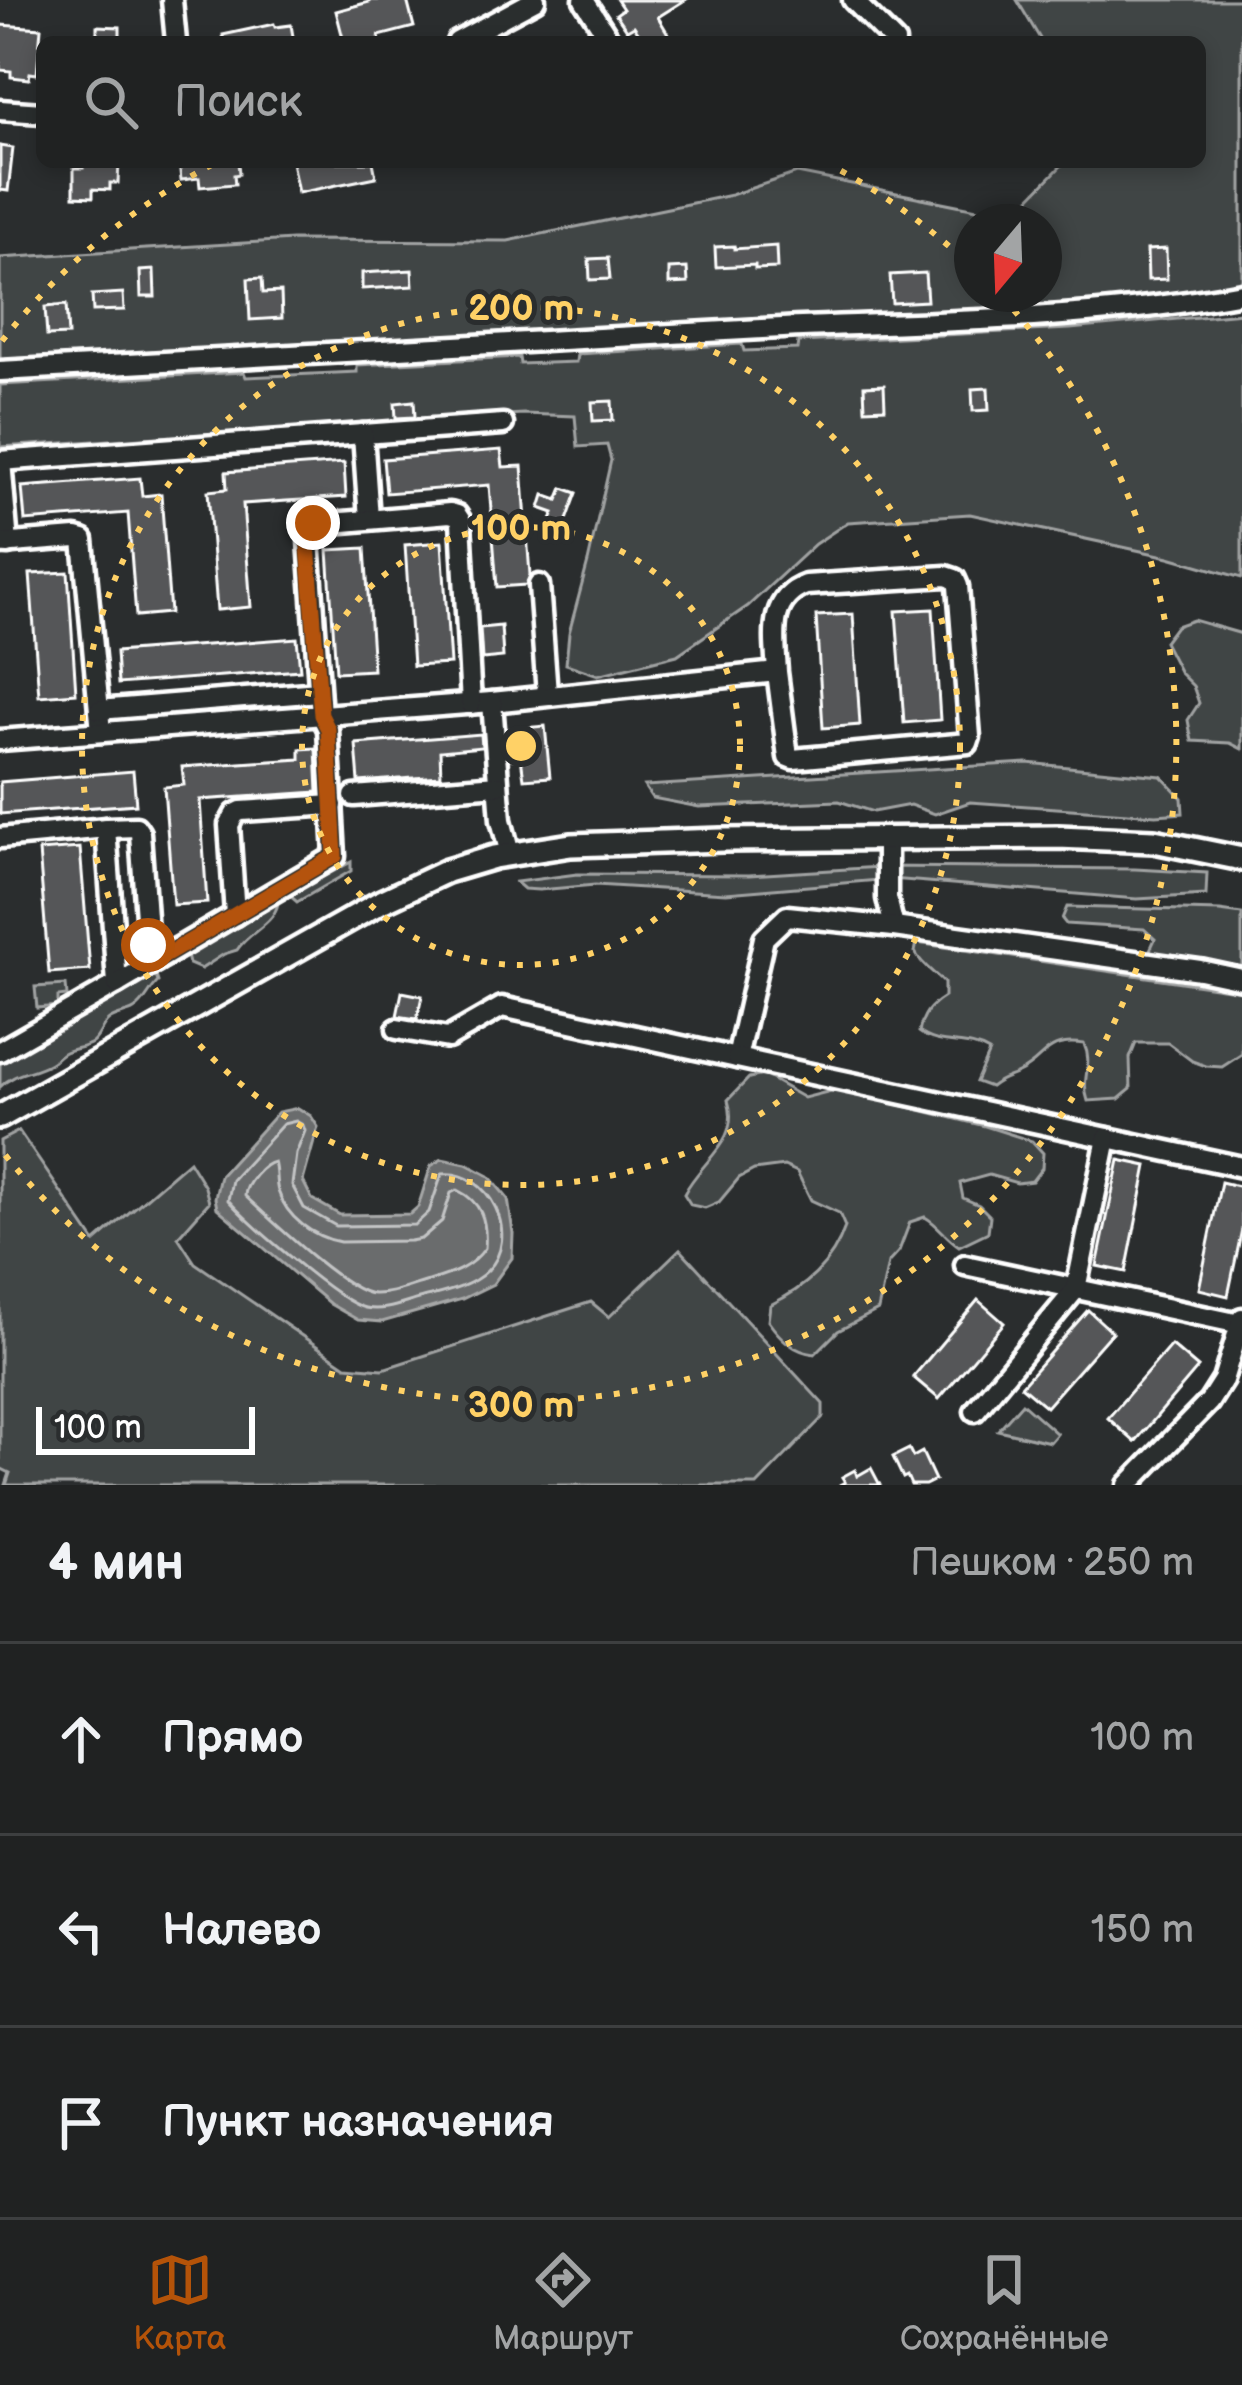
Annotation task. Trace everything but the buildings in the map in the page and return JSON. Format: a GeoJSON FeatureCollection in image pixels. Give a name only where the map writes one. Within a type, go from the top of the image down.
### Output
{"type":"FeatureCollection","features":[{"type":"Feature","properties":{"kind":"main road"},"geometry":{"type":"LineString","coordinates":[[0,1117],[379,903],[447,871],[510,854],[572,845],[722,840],[1114,839],[1242,859]]}},
{"type":"Feature","properties":{"kind":"street"},"geometry":{"type":"LineString","coordinates":[[172,0],[175,36]]}},
{"type":"Feature","properties":{"kind":"street"},"geometry":{"type":"LineString","coordinates":[[468,36],[535,0]]}},
{"type":"Feature","properties":{"kind":"street"},"geometry":{"type":"LineString","coordinates":[[584,0],[607,36]]}},
{"type":"Feature","properties":{"kind":"street"},"geometry":{"type":"LineString","coordinates":[[853,0],[889,36]]}},
{"type":"Feature","properties":{"kind":"street"},"geometry":{"type":"LineString","coordinates":[[0,110],[36,113]]}},
{"type":"Feature","properties":{"kind":"street"},"geometry":{"type":"LineString","coordinates":[[0,371],[1036,315],[1191,303],[1242,293]]}},
{"type":"Feature","properties":{"kind":"street"},"geometry":{"type":"LineString","coordinates":[[100,732],[86,545],[76,538],[4,544],[0,461],[502,424]]}},
{"type":"Feature","properties":{"kind":"street"},"geometry":{"type":"LineString","coordinates":[[363,434],[370,519]]}},
{"type":"Feature","properties":{"kind":"street"},"geometry":{"type":"LineString","coordinates":[[0,1051],[335,856],[308,525],[457,515],[471,704]]}},
{"type":"Feature","properties":{"kind":"street"},"geometry":{"type":"LineString","coordinates":[[955,579],[968,743],[788,757],[777,672],[774,622],[785,598],[796,589],[955,579]]}},
{"type":"Feature","properties":{"kind":"street"},"geometry":{"type":"LineString","coordinates":[[539,585],[548,694]]}},
{"type":"Feature","properties":{"kind":"street"},"geometry":{"type":"LineString","coordinates":[[0,740],[471,704],[777,672]]}},
{"type":"Feature","properties":{"kind":"street"},"geometry":{"type":"LineString","coordinates":[[99,710],[320,692]]}},
{"type":"Feature","properties":{"kind":"street"},"geometry":{"type":"LineString","coordinates":[[492,702],[501,820],[510,854]]}},
{"type":"Feature","properties":{"kind":"street"},"geometry":{"type":"LineString","coordinates":[[354,796],[498,785]]}},
{"type":"Feature","properties":{"kind":"street"},"geometry":{"type":"LineString","coordinates":[[235,916],[229,825],[235,814],[333,805]]}},
{"type":"Feature","properties":{"kind":"street"},"geometry":{"type":"LineString","coordinates":[[0,838],[136,827],[148,945],[156,961]]}},
{"type":"Feature","properties":{"kind":"street"},"geometry":{"type":"LineString","coordinates":[[106,828],[117,983]]}},
{"type":"Feature","properties":{"kind":"street"},"geometry":{"type":"LineString","coordinates":[[886,839],[887,898],[894,927]]}},
{"type":"Feature","properties":{"kind":"street"},"geometry":{"type":"LineString","coordinates":[[737,1058],[764,938],[787,916],[894,927],[1242,979]]}},
{"type":"Feature","properties":{"kind":"street"},"geometry":{"type":"LineString","coordinates":[[397,1029],[448,1038],[502,1007],[1242,1167]]}},
{"type":"Feature","properties":{"kind":"street"},"geometry":{"type":"LineString","coordinates":[[975,1411],[1076,1288],[1107,1138]]}},
{"type":"Feature","properties":{"kind":"street"},"geometry":{"type":"LineString","coordinates":[[965,1265],[1241,1321],[1222,1380],[1209,1402],[1128,1485]]}},
{"type":"Feature","properties":{"kind":"shaded area"},"geometry":{"type":"Polygon","coordinates":[[[1017,0],[1242,0],[1242,282],[1175,295],[1062,306],[1062,204],[1024,204],[1059,168],[1206,168],[1206,36],[1038,36],[1017,0]]]}},
{"type":"Feature","properties":{"kind":"shaded area"},"geometry":{"type":"Polygon","coordinates":[[[797,173],[954,204],[954,312],[994,312],[0,363],[0,258],[292,240],[508,241],[731,195],[797,173]]]}},
{"type":"Feature","properties":{"kind":"shaded area"},"geometry":{"type":"Polygon","coordinates":[[[1242,313],[1242,578],[1169,557],[970,514],[848,522],[815,544],[748,606],[677,655],[598,675],[566,664],[569,633],[611,460],[607,445],[578,447],[575,416],[523,414],[0,447],[0,385],[244,372],[246,377],[357,372],[357,365],[519,357],[520,364],[576,362],[577,354],[742,344],[744,351],[797,349],[798,342],[1070,329],[1242,313]]]}},
{"type":"Feature","properties":{"kind":"shaded area"},"geometry":{"type":"Polygon","coordinates":[[[1193,620],[1242,634],[1242,749],[1230,743],[1192,741],[1188,720],[1199,703],[1164,642],[1176,626],[1193,620]]]}},
{"type":"Feature","properties":{"kind":"shaded area"},"geometry":{"type":"Polygon","coordinates":[[[1027,763],[1161,776],[1182,798],[1183,813],[970,802],[935,814],[910,805],[873,812],[839,801],[699,807],[652,798],[644,786],[1027,763]]]}},
{"type":"Feature","properties":{"kind":"shaded area"},"geometry":{"type":"Polygon","coordinates":[[[351,862],[351,871],[297,902],[289,895],[351,862]]]}},
{"type":"Feature","properties":{"kind":"shaded area"},"geometry":{"type":"Polygon","coordinates":[[[881,867],[1207,873],[1206,895],[1137,899],[891,879],[726,893],[595,885],[539,890],[524,889],[516,882],[577,874],[749,875],[881,867]]]}},
{"type":"Feature","properties":{"kind":"shaded area"},"geometry":{"type":"Polygon","coordinates":[[[279,896],[274,914],[237,950],[201,969],[189,964],[186,951],[279,896]]]}},
{"type":"Feature","properties":{"kind":"shaded area"},"geometry":{"type":"Polygon","coordinates":[[[1067,907],[1242,914],[1242,967],[1149,952],[1155,939],[1144,929],[1066,924],[1062,919],[1067,907]]]}},
{"type":"Feature","properties":{"kind":"shaded area"},"geometry":{"type":"Polygon","coordinates":[[[917,943],[1242,991],[1242,1054],[1222,1067],[1206,1066],[1168,1043],[1136,1043],[1130,1058],[1131,1089],[1119,1099],[1088,1101],[1084,1044],[1061,1044],[990,1087],[976,1082],[989,1052],[919,1032],[927,1012],[944,997],[944,983],[918,957],[917,943]]]}},
{"type":"Feature","properties":{"kind":"shaded area"},"geometry":{"type":"Polygon","coordinates":[[[154,970],[158,982],[141,1004],[108,1021],[92,1043],[0,1087],[0,1062],[154,970]]]}},
{"type":"Feature","properties":{"kind":"shaded area"},"geometry":{"type":"Polygon","coordinates":[[[66,985],[67,996],[58,997],[58,1006],[37,1008],[35,987],[66,985]]]}},
{"type":"Feature","properties":{"kind":"shaded area"},"geometry":{"type":"Polygon","coordinates":[[[764,1075],[804,1098],[835,1090],[1032,1141],[1043,1153],[1042,1168],[1032,1181],[1017,1183],[989,1175],[960,1183],[963,1198],[990,1216],[988,1232],[959,1246],[925,1217],[910,1222],[899,1251],[888,1263],[878,1310],[838,1331],[815,1354],[800,1350],[768,1321],[770,1305],[806,1283],[825,1264],[845,1227],[839,1213],[811,1200],[797,1172],[784,1166],[754,1170],[739,1178],[719,1202],[705,1208],[691,1205],[684,1194],[724,1139],[731,1115],[728,1100],[749,1078],[764,1075]]]}},
{"type":"Feature","properties":{"kind":"shaded area"},"geometry":{"type":"Polygon","coordinates":[[[19,1131],[95,1242],[189,1161],[209,1202],[178,1237],[195,1263],[346,1366],[383,1369],[591,1302],[609,1317],[680,1249],[823,1404],[823,1417],[757,1485],[6,1485],[10,1473],[0,1468],[0,1141],[19,1131]]]}},
{"type":"Feature","properties":{"kind":"shaded area"},"geometry":{"type":"Polygon","coordinates":[[[1022,1403],[1057,1434],[1050,1442],[998,1430],[1022,1403]]]}},
{"type":"Feature","properties":{"kind":"water"},"geometry":{"type":"Polygon","coordinates":[[[298,1108],[318,1127],[303,1181],[312,1199],[340,1215],[410,1214],[418,1207],[431,1166],[442,1159],[489,1176],[508,1199],[513,1233],[512,1258],[493,1284],[462,1299],[382,1322],[358,1320],[330,1304],[217,1208],[220,1176],[278,1112],[298,1108]]]}},
{"type":"Feature","properties":{"kind":"route"},"geometry":{"type":"LineString","coordinates":[[148,945],[156,961],[335,856],[328,729],[321,715],[307,531],[313,523]]}}]}
